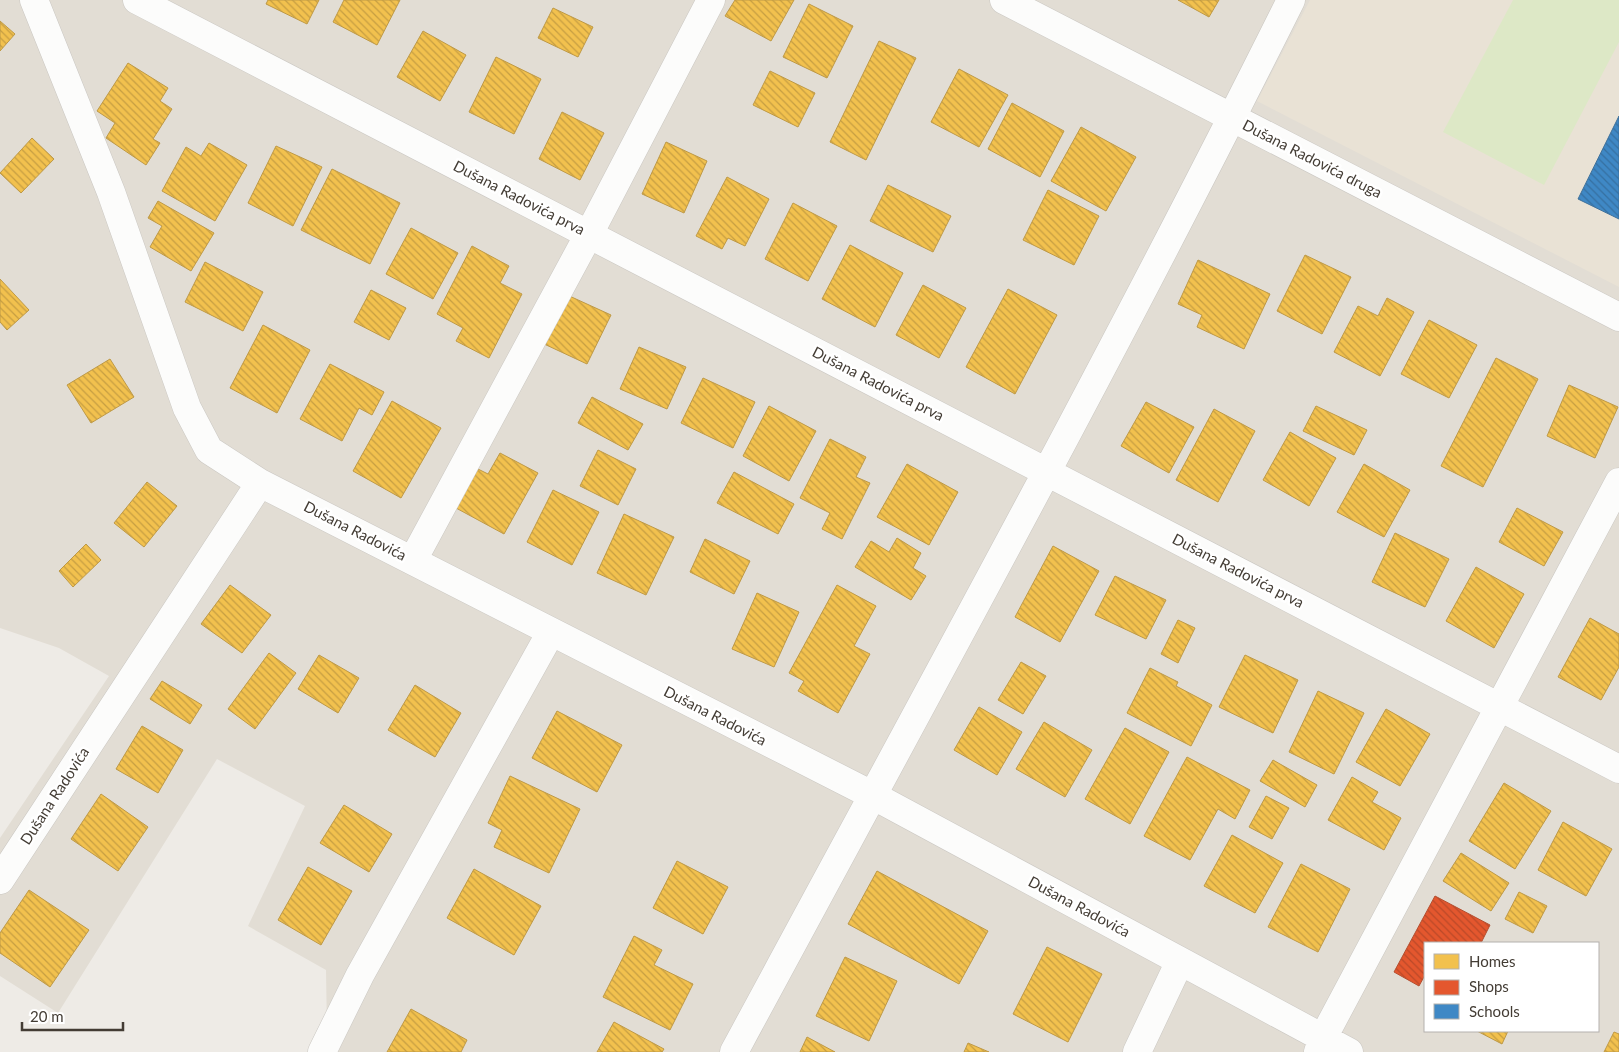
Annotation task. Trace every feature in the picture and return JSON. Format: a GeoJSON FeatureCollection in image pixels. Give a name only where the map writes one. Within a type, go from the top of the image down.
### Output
{"type":"FeatureCollection","features":[{"type":"Feature","properties":{"kind":"street"},"geometry":{"type":"LineString","coordinates":[[34,0],[111,192],[187,408],[209,450],[260,483]]}},
{"type":"Feature","properties":{"kind":"street"},"geometry":{"type":"LineString","coordinates":[[413,560],[589,234],[711,0]]}},
{"type":"Feature","properties":{"kind":"street","name":"Dušana Radovića druga"},"geometry":{"type":"LineString","coordinates":[[1004,0],[1619,317]]}},
{"type":"Feature","properties":{"kind":"street"},"geometry":{"type":"LineString","coordinates":[[734,1052],[1047,472],[1232,118],[1291,0]]}},
{"type":"Feature","properties":{"kind":"street","name":"Dušana Radovića prva"},"geometry":{"type":"LineString","coordinates":[[144,2],[1619,769]]}},
{"type":"Feature","properties":{"kind":"street"},"geometry":{"type":"LineString","coordinates":[[1321,1045],[1619,482]]}},
{"type":"Feature","properties":{"kind":"street","name":"Dušana Radovića"},"geometry":{"type":"LineString","coordinates":[[0,880],[260,483],[872,796],[1180,961],[1321,1045],[1349,1052]]}},
{"type":"Feature","properties":{"kind":"street"},"geometry":{"type":"LineString","coordinates":[[322,1052],[360,975],[551,632]]}},
{"type":"Feature","properties":{"kind":"street"},"geometry":{"type":"LineString","coordinates":[[1136,1052],[1180,961]]}},
{"type":"Feature","properties":{"kind":"shaded area"},"geometry":{"type":"Polygon","coordinates":[[[0,0],[1619,0],[1619,1052],[337,1052],[327,1032],[326,970],[248,926],[305,806],[217,759],[58,1013],[0,976],[0,838],[109,676],[59,648],[0,628],[0,0]]]}},
{"type":"Feature","properties":{"kind":"shaded area"},"geometry":{"type":"Polygon","coordinates":[[[1310,0],[1619,0],[1619,287],[1257,101],[1310,0]]]}},
{"type":"Feature","properties":{"kind":"green space"},"geometry":{"type":"Polygon","coordinates":[[[1513,0],[1619,0],[1619,42],[1544,185],[1443,132],[1513,0]]]}},
{"type":"Feature","properties":{"kind":"building: Homes"},"geometry":{"type":"Polygon","coordinates":[[[268,0],[319,0],[307,24],[266,4],[268,0]]]}},
{"type":"Feature","properties":{"kind":"building: Homes"},"geometry":{"type":"Polygon","coordinates":[[[344,0],[400,0],[377,45],[333,22],[344,0]]]}},
{"type":"Feature","properties":{"kind":"building: Homes"},"geometry":{"type":"Polygon","coordinates":[[[735,0],[794,0],[771,41],[725,16],[735,0]]]}},
{"type":"Feature","properties":{"kind":"building: Homes"},"geometry":{"type":"Polygon","coordinates":[[[1178,0],[1219,0],[1209,17],[1178,0]]]}},
{"type":"Feature","properties":{"kind":"building: Homes"},"geometry":{"type":"Polygon","coordinates":[[[809,4],[853,26],[827,78],[783,57],[809,4]]]}},
{"type":"Feature","properties":{"kind":"building: Homes"},"geometry":{"type":"Polygon","coordinates":[[[553,8],[593,27],[578,57],[538,38],[553,8]]]}},
{"type":"Feature","properties":{"kind":"building: Homes"},"geometry":{"type":"Polygon","coordinates":[[[0,21],[15,34],[0,51],[0,21]]]}},
{"type":"Feature","properties":{"kind":"building: Homes"},"geometry":{"type":"Polygon","coordinates":[[[423,31],[466,55],[440,101],[397,77],[423,31]]]}},
{"type":"Feature","properties":{"kind":"building: Homes"},"geometry":{"type":"Polygon","coordinates":[[[879,41],[916,58],[866,160],[830,142],[879,41]]]}},
{"type":"Feature","properties":{"kind":"building: Homes"},"geometry":{"type":"Polygon","coordinates":[[[496,57],[541,79],[514,134],[469,112],[496,57]]]}},
{"type":"Feature","properties":{"kind":"building: Homes"},"geometry":{"type":"Polygon","coordinates":[[[128,63],[168,88],[160,101],[172,109],[153,139],[160,143],[146,165],[106,138],[115,123],[97,111],[128,63]]]}},
{"type":"Feature","properties":{"kind":"building: Homes"},"geometry":{"type":"Polygon","coordinates":[[[959,69],[1008,95],[979,147],[931,122],[959,69]]]}},
{"type":"Feature","properties":{"kind":"building: Homes"},"geometry":{"type":"Polygon","coordinates":[[[770,71],[815,93],[798,127],[753,105],[770,71]]]}},
{"type":"Feature","properties":{"kind":"building: Homes"},"geometry":{"type":"Polygon","coordinates":[[[1012,103],[1064,131],[1040,177],[988,149],[1012,103]]]}},
{"type":"Feature","properties":{"kind":"building: Homes"},"geometry":{"type":"Polygon","coordinates":[[[562,112],[604,133],[580,180],[539,159],[562,112]]]}},
{"type":"Feature","properties":{"kind":"building: Homes"},"geometry":{"type":"Polygon","coordinates":[[[1081,127],[1136,157],[1106,211],[1051,181],[1081,127]]]}},
{"type":"Feature","properties":{"kind":"building: Homes"},"geometry":{"type":"Polygon","coordinates":[[[32,138],[54,159],[21,193],[0,173],[32,138]]]}},
{"type":"Feature","properties":{"kind":"building: Homes"},"geometry":{"type":"Polygon","coordinates":[[[666,142],[707,161],[684,213],[642,194],[666,142]]]}},
{"type":"Feature","properties":{"kind":"building: Homes"},"geometry":{"type":"Polygon","coordinates":[[[209,143],[247,165],[215,221],[162,191],[186,147],[201,156],[209,143]]]}},
{"type":"Feature","properties":{"kind":"building: Homes"},"geometry":{"type":"Polygon","coordinates":[[[276,146],[322,167],[293,226],[248,203],[276,146]]]}},
{"type":"Feature","properties":{"kind":"building: Homes"},"geometry":{"type":"Polygon","coordinates":[[[332,169],[400,203],[370,264],[301,230],[332,169]]]}},
{"type":"Feature","properties":{"kind":"building: Homes"},"geometry":{"type":"Polygon","coordinates":[[[727,177],[769,199],[745,246],[728,238],[722,249],[696,236],[727,177]]]}},
{"type":"Feature","properties":{"kind":"building: Homes"},"geometry":{"type":"Polygon","coordinates":[[[888,185],[951,216],[933,252],[870,221],[888,185]]]}},
{"type":"Feature","properties":{"kind":"building: Homes"},"geometry":{"type":"Polygon","coordinates":[[[1048,190],[1099,216],[1074,265],[1023,240],[1048,190]]]}},
{"type":"Feature","properties":{"kind":"building: Homes"},"geometry":{"type":"Polygon","coordinates":[[[158,201],[214,233],[191,271],[150,247],[162,226],[148,218],[158,201]]]}},
{"type":"Feature","properties":{"kind":"building: Homes"},"geometry":{"type":"Polygon","coordinates":[[[793,203],[837,226],[808,281],[765,259],[793,203]]]}},
{"type":"Feature","properties":{"kind":"building: Homes"},"geometry":{"type":"Polygon","coordinates":[[[411,228],[458,253],[433,299],[386,274],[411,228]]]}},
{"type":"Feature","properties":{"kind":"building: Homes"},"geometry":{"type":"Polygon","coordinates":[[[850,245],[903,273],[875,327],[822,299],[850,245]]]}},
{"type":"Feature","properties":{"kind":"building: Homes"},"geometry":{"type":"Polygon","coordinates":[[[472,246],[509,266],[500,283],[522,294],[489,358],[456,341],[463,328],[437,314],[472,246]]]}},
{"type":"Feature","properties":{"kind":"building: Homes"},"geometry":{"type":"Polygon","coordinates":[[[1305,255],[1351,277],[1322,334],[1277,311],[1305,255]]]}},
{"type":"Feature","properties":{"kind":"building: Homes"},"geometry":{"type":"Polygon","coordinates":[[[1198,260],[1270,294],[1244,349],[1197,327],[1202,315],[1178,304],[1198,260]]]}},
{"type":"Feature","properties":{"kind":"building: Homes"},"geometry":{"type":"Polygon","coordinates":[[[205,262],[263,292],[243,331],[185,302],[205,262]]]}},
{"type":"Feature","properties":{"kind":"building: Homes"},"geometry":{"type":"Polygon","coordinates":[[[0,279],[29,310],[7,330],[0,322],[0,279]]]}},
{"type":"Feature","properties":{"kind":"building: Homes"},"geometry":{"type":"Polygon","coordinates":[[[923,285],[966,308],[939,358],[896,335],[923,285]]]}},
{"type":"Feature","properties":{"kind":"building: Homes"},"geometry":{"type":"Polygon","coordinates":[[[1008,289],[1057,315],[1015,394],[966,367],[1008,289]]]}},
{"type":"Feature","properties":{"kind":"building: Homes"},"geometry":{"type":"Polygon","coordinates":[[[371,290],[406,308],[389,340],[354,322],[371,290]]]}},
{"type":"Feature","properties":{"kind":"building: Homes"},"geometry":{"type":"Polygon","coordinates":[[[565,294],[611,315],[587,364],[542,343],[565,294]]]}},
{"type":"Feature","properties":{"kind":"building: Homes"},"geometry":{"type":"Polygon","coordinates":[[[1387,298],[1414,312],[1380,376],[1334,352],[1358,306],[1378,316],[1387,298]]]}},
{"type":"Feature","properties":{"kind":"building: Homes"},"geometry":{"type":"Polygon","coordinates":[[[1429,320],[1477,345],[1449,398],[1401,374],[1429,320]]]}},
{"type":"Feature","properties":{"kind":"building: Homes"},"geometry":{"type":"Polygon","coordinates":[[[263,325],[310,350],[277,413],[230,388],[263,325]]]}},
{"type":"Feature","properties":{"kind":"building: Homes"},"geometry":{"type":"Polygon","coordinates":[[[639,347],[686,367],[667,409],[620,389],[639,347]]]}},
{"type":"Feature","properties":{"kind":"building: Homes"},"geometry":{"type":"Polygon","coordinates":[[[1496,358],[1538,379],[1483,487],[1441,466],[1496,358]]]}},
{"type":"Feature","properties":{"kind":"building: Homes"},"geometry":{"type":"Polygon","coordinates":[[[110,359],[134,397],[91,423],[67,385],[110,359]]]}},
{"type":"Feature","properties":{"kind":"building: Homes"},"geometry":{"type":"Polygon","coordinates":[[[330,364],[384,392],[372,415],[359,408],[342,441],[300,419],[330,364]]]}},
{"type":"Feature","properties":{"kind":"building: Homes"},"geometry":{"type":"Polygon","coordinates":[[[703,378],[755,402],[733,448],[681,423],[703,378]]]}},
{"type":"Feature","properties":{"kind":"building: Homes"},"geometry":{"type":"Polygon","coordinates":[[[1569,385],[1618,407],[1595,458],[1547,436],[1569,385]]]}},
{"type":"Feature","properties":{"kind":"building: Homes"},"geometry":{"type":"Polygon","coordinates":[[[592,397],[643,424],[628,450],[578,423],[592,397]]]}},
{"type":"Feature","properties":{"kind":"building: Homes"},"geometry":{"type":"Polygon","coordinates":[[[392,401],[441,428],[401,498],[353,471],[392,401]]]}},
{"type":"Feature","properties":{"kind":"building: Homes"},"geometry":{"type":"Polygon","coordinates":[[[1146,402],[1194,427],[1169,473],[1121,446],[1146,402]]]}},
{"type":"Feature","properties":{"kind":"building: Homes"},"geometry":{"type":"Polygon","coordinates":[[[769,406],[816,431],[789,481],[743,456],[769,406]]]}},
{"type":"Feature","properties":{"kind":"building: Homes"},"geometry":{"type":"Polygon","coordinates":[[[1316,406],[1367,430],[1354,455],[1303,431],[1316,406]]]}},
{"type":"Feature","properties":{"kind":"building: Homes"},"geometry":{"type":"Polygon","coordinates":[[[1214,409],[1255,431],[1218,502],[1176,480],[1214,409]]]}},
{"type":"Feature","properties":{"kind":"building: Homes"},"geometry":{"type":"Polygon","coordinates":[[[1290,432],[1336,458],[1309,506],[1263,480],[1290,432]]]}},
{"type":"Feature","properties":{"kind":"building: Homes"},"geometry":{"type":"Polygon","coordinates":[[[830,439],[866,457],[856,477],[870,483],[842,539],[822,529],[830,513],[800,498],[830,439]]]}},
{"type":"Feature","properties":{"kind":"building: Homes"},"geometry":{"type":"Polygon","coordinates":[[[598,450],[636,469],[618,505],[580,486],[598,450]]]}},
{"type":"Feature","properties":{"kind":"building: Homes"},"geometry":{"type":"Polygon","coordinates":[[[500,453],[538,473],[504,534],[456,508],[478,469],[488,474],[500,453]]]}},
{"type":"Feature","properties":{"kind":"building: Homes"},"geometry":{"type":"Polygon","coordinates":[[[907,464],[958,492],[929,545],[877,517],[907,464]]]}},
{"type":"Feature","properties":{"kind":"building: Homes"},"geometry":{"type":"Polygon","coordinates":[[[1364,464],[1410,490],[1384,537],[1337,512],[1364,464]]]}},
{"type":"Feature","properties":{"kind":"building: Homes"},"geometry":{"type":"Polygon","coordinates":[[[734,472],[794,504],[778,534],[717,503],[734,472]]]}},
{"type":"Feature","properties":{"kind":"building: Homes"},"geometry":{"type":"Polygon","coordinates":[[[147,482],[177,506],[144,547],[114,523],[147,482]]]}},
{"type":"Feature","properties":{"kind":"building: Homes"},"geometry":{"type":"Polygon","coordinates":[[[553,490],[599,512],[572,565],[527,542],[553,490]]]}},
{"type":"Feature","properties":{"kind":"building: Homes"},"geometry":{"type":"Polygon","coordinates":[[[1517,508],[1563,532],[1544,566],[1499,542],[1517,508]]]}},
{"type":"Feature","properties":{"kind":"building: Homes"},"geometry":{"type":"Polygon","coordinates":[[[624,514],[674,537],[646,595],[597,573],[624,514]]]}},
{"type":"Feature","properties":{"kind":"building: Homes"},"geometry":{"type":"Polygon","coordinates":[[[1395,533],[1449,559],[1425,607],[1372,582],[1395,533]]]}},
{"type":"Feature","properties":{"kind":"building: Homes"},"geometry":{"type":"Polygon","coordinates":[[[897,538],[921,553],[913,568],[926,576],[911,600],[855,567],[871,541],[889,552],[897,538]]]}},
{"type":"Feature","properties":{"kind":"building: Homes"},"geometry":{"type":"Polygon","coordinates":[[[705,539],[750,561],[734,594],[690,572],[705,539]]]}},
{"type":"Feature","properties":{"kind":"building: Homes"},"geometry":{"type":"Polygon","coordinates":[[[86,544],[101,560],[73,587],[59,571],[86,544]]]}},
{"type":"Feature","properties":{"kind":"building: Homes"},"geometry":{"type":"Polygon","coordinates":[[[1053,546],[1099,571],[1060,642],[1015,617],[1053,546]]]}},
{"type":"Feature","properties":{"kind":"building: Homes"},"geometry":{"type":"Polygon","coordinates":[[[1476,567],[1524,594],[1494,648],[1446,621],[1476,567]]]}},
{"type":"Feature","properties":{"kind":"building: Homes"},"geometry":{"type":"Polygon","coordinates":[[[1115,576],[1166,600],[1146,639],[1095,615],[1115,576]]]}},
{"type":"Feature","properties":{"kind":"building: Homes"},"geometry":{"type":"Polygon","coordinates":[[[230,585],[271,615],[242,653],[201,624],[230,585]]]}},
{"type":"Feature","properties":{"kind":"building: Homes"},"geometry":{"type":"Polygon","coordinates":[[[837,585],[876,606],[854,646],[870,654],[838,713],[798,691],[804,681],[789,673],[837,585]]]}},
{"type":"Feature","properties":{"kind":"building: Homes"},"geometry":{"type":"Polygon","coordinates":[[[757,593],[799,612],[774,667],[732,649],[757,593]]]}},
{"type":"Feature","properties":{"kind":"building: Homes"},"geometry":{"type":"Polygon","coordinates":[[[1590,618],[1619,634],[1619,667],[1601,700],[1558,677],[1590,618]]]}},
{"type":"Feature","properties":{"kind":"building: Homes"},"geometry":{"type":"Polygon","coordinates":[[[1178,620],[1195,628],[1178,663],[1161,654],[1178,620]]]}},
{"type":"Feature","properties":{"kind":"building: Homes"},"geometry":{"type":"Polygon","coordinates":[[[269,653],[296,673],[255,729],[228,709],[269,653]]]}},
{"type":"Feature","properties":{"kind":"building: Homes"},"geometry":{"type":"Polygon","coordinates":[[[319,655],[359,678],[338,713],[298,689],[319,655]]]}},
{"type":"Feature","properties":{"kind":"building: Homes"},"geometry":{"type":"Polygon","coordinates":[[[1245,655],[1298,680],[1273,733],[1219,707],[1245,655]]]}},
{"type":"Feature","properties":{"kind":"building: Homes"},"geometry":{"type":"Polygon","coordinates":[[[1021,662],[1046,676],[1023,714],[998,700],[1021,662]]]}},
{"type":"Feature","properties":{"kind":"building: Homes"},"geometry":{"type":"Polygon","coordinates":[[[1150,668],[1178,682],[1176,686],[1212,705],[1191,746],[1127,713],[1150,668]]]}},
{"type":"Feature","properties":{"kind":"building: Homes"},"geometry":{"type":"Polygon","coordinates":[[[162,681],[202,705],[190,724],[150,699],[162,681]]]}},
{"type":"Feature","properties":{"kind":"building: Homes"},"geometry":{"type":"Polygon","coordinates":[[[415,685],[461,713],[435,757],[388,730],[415,685]]]}},
{"type":"Feature","properties":{"kind":"building: Homes"},"geometry":{"type":"Polygon","coordinates":[[[1318,691],[1364,713],[1334,774],[1289,752],[1318,691]]]}},
{"type":"Feature","properties":{"kind":"building: Homes"},"geometry":{"type":"Polygon","coordinates":[[[979,707],[1022,732],[997,775],[954,750],[979,707]]]}},
{"type":"Feature","properties":{"kind":"building: Homes"},"geometry":{"type":"Polygon","coordinates":[[[1386,709],[1430,734],[1400,786],[1356,762],[1386,709]]]}},
{"type":"Feature","properties":{"kind":"building: Homes"},"geometry":{"type":"Polygon","coordinates":[[[557,711],[622,745],[597,792],[532,758],[557,711]]]}},
{"type":"Feature","properties":{"kind":"building: Homes"},"geometry":{"type":"Polygon","coordinates":[[[1044,722],[1092,750],[1065,797],[1016,769],[1044,722]]]}},
{"type":"Feature","properties":{"kind":"building: Homes"},"geometry":{"type":"Polygon","coordinates":[[[142,726],[183,750],[158,793],[116,769],[142,726]]]}},
{"type":"Feature","properties":{"kind":"building: Homes"},"geometry":{"type":"Polygon","coordinates":[[[1125,728],[1169,752],[1130,824],[1085,799],[1125,728]]]}},
{"type":"Feature","properties":{"kind":"building: Homes"},"geometry":{"type":"Polygon","coordinates":[[[1187,757],[1250,790],[1235,819],[1218,809],[1190,860],[1144,836],[1187,757]]]}},
{"type":"Feature","properties":{"kind":"building: Homes"},"geometry":{"type":"Polygon","coordinates":[[[1273,760],[1317,785],[1305,807],[1260,781],[1273,760]]]}},
{"type":"Feature","properties":{"kind":"building: Homes"},"geometry":{"type":"Polygon","coordinates":[[[510,776],[580,809],[549,873],[494,847],[502,830],[488,823],[510,776]]]}},
{"type":"Feature","properties":{"kind":"building: Homes"},"geometry":{"type":"Polygon","coordinates":[[[1352,777],[1378,792],[1372,802],[1401,818],[1384,850],[1328,820],[1352,777]]]}},
{"type":"Feature","properties":{"kind":"building: Homes"},"geometry":{"type":"Polygon","coordinates":[[[1504,783],[1551,811],[1515,869],[1469,841],[1504,783]]]}},
{"type":"Feature","properties":{"kind":"building: Homes"},"geometry":{"type":"Polygon","coordinates":[[[101,794],[148,827],[118,871],[71,839],[101,794]]]}},
{"type":"Feature","properties":{"kind":"building: Homes"},"geometry":{"type":"Polygon","coordinates":[[[1266,796],[1289,808],[1272,839],[1249,827],[1266,796]]]}},
{"type":"Feature","properties":{"kind":"building: Homes"},"geometry":{"type":"Polygon","coordinates":[[[344,805],[392,834],[369,872],[320,843],[344,805]]]}},
{"type":"Feature","properties":{"kind":"building: Homes"},"geometry":{"type":"Polygon","coordinates":[[[1563,822],[1612,849],[1586,896],[1538,870],[1563,822]]]}},
{"type":"Feature","properties":{"kind":"building: Homes"},"geometry":{"type":"Polygon","coordinates":[[[1232,835],[1283,863],[1255,913],[1204,886],[1232,835]]]}},
{"type":"Feature","properties":{"kind":"building: Homes"},"geometry":{"type":"Polygon","coordinates":[[[1461,853],[1509,883],[1491,911],[1443,881],[1461,853]]]}},
{"type":"Feature","properties":{"kind":"building: Homes"},"geometry":{"type":"Polygon","coordinates":[[[677,861],[728,887],[703,934],[653,908],[677,861]]]}},
{"type":"Feature","properties":{"kind":"building: Homes"},"geometry":{"type":"Polygon","coordinates":[[[1301,864],[1350,889],[1318,952],[1268,927],[1301,864]]]}},
{"type":"Feature","properties":{"kind":"building: Homes"},"geometry":{"type":"Polygon","coordinates":[[[308,867],[352,891],[321,945],[278,920],[308,867]]]}},
{"type":"Feature","properties":{"kind":"building: Homes"},"geometry":{"type":"Polygon","coordinates":[[[474,869],[541,906],[514,955],[447,918],[474,869]]]}},
{"type":"Feature","properties":{"kind":"building: Homes"},"geometry":{"type":"Polygon","coordinates":[[[877,871],[988,931],[959,984],[848,924],[877,871]]]}},
{"type":"Feature","properties":{"kind":"building: Homes"},"geometry":{"type":"Polygon","coordinates":[[[29,890],[89,930],[50,987],[0,953],[0,933],[29,890]]]}},
{"type":"Feature","properties":{"kind":"building: Homes"},"geometry":{"type":"Polygon","coordinates":[[[1519,892],[1547,906],[1533,933],[1505,919],[1519,892]]]}},
{"type":"Feature","properties":{"kind":"building: Homes"},"geometry":{"type":"Polygon","coordinates":[[[634,936],[662,950],[654,965],[693,984],[670,1030],[603,997],[634,936]]]}},
{"type":"Feature","properties":{"kind":"building: Homes"},"geometry":{"type":"Polygon","coordinates":[[[1047,947],[1102,974],[1068,1042],[1013,1014],[1047,947]]]}},
{"type":"Feature","properties":{"kind":"building: Homes"},"geometry":{"type":"Polygon","coordinates":[[[845,957],[897,981],[869,1041],[816,1016],[845,957]]]}},
{"type":"Feature","properties":{"kind":"building: Homes"},"geometry":{"type":"Polygon","coordinates":[[[411,1009],[467,1040],[461,1052],[387,1052],[411,1009]]]}},
{"type":"Feature","properties":{"kind":"building: Homes"},"geometry":{"type":"Polygon","coordinates":[[[614,1022],[664,1049],[662,1052],[597,1052],[614,1022]]]}},
{"type":"Feature","properties":{"kind":"building: Homes"},"geometry":{"type":"Polygon","coordinates":[[[1479,1032],[1508,1032],[1502,1044],[1479,1032]]]}},
{"type":"Feature","properties":{"kind":"building: Homes"},"geometry":{"type":"Polygon","coordinates":[[[1614,1032],[1619,1034],[1619,1052],[1604,1052],[1614,1032]]]}},
{"type":"Feature","properties":{"kind":"building: Homes"},"geometry":{"type":"Polygon","coordinates":[[[807,1037],[835,1052],[800,1052],[807,1037]]]}},
{"type":"Feature","properties":{"kind":"building: Homes"},"geometry":{"type":"Polygon","coordinates":[[[968,1043],[989,1052],[964,1052],[968,1043]]]}},
{"type":"Feature","properties":{"kind":"building: Shops"},"geometry":{"type":"Polygon","coordinates":[[[1435,896],[1490,925],[1482,942],[1424,942],[1424,977],[1419,986],[1394,972],[1435,896]]]}},
{"type":"Feature","properties":{"kind":"building: Schools"},"geometry":{"type":"Polygon","coordinates":[[[1619,116],[1619,219],[1578,199],[1619,116]]]}}]}
